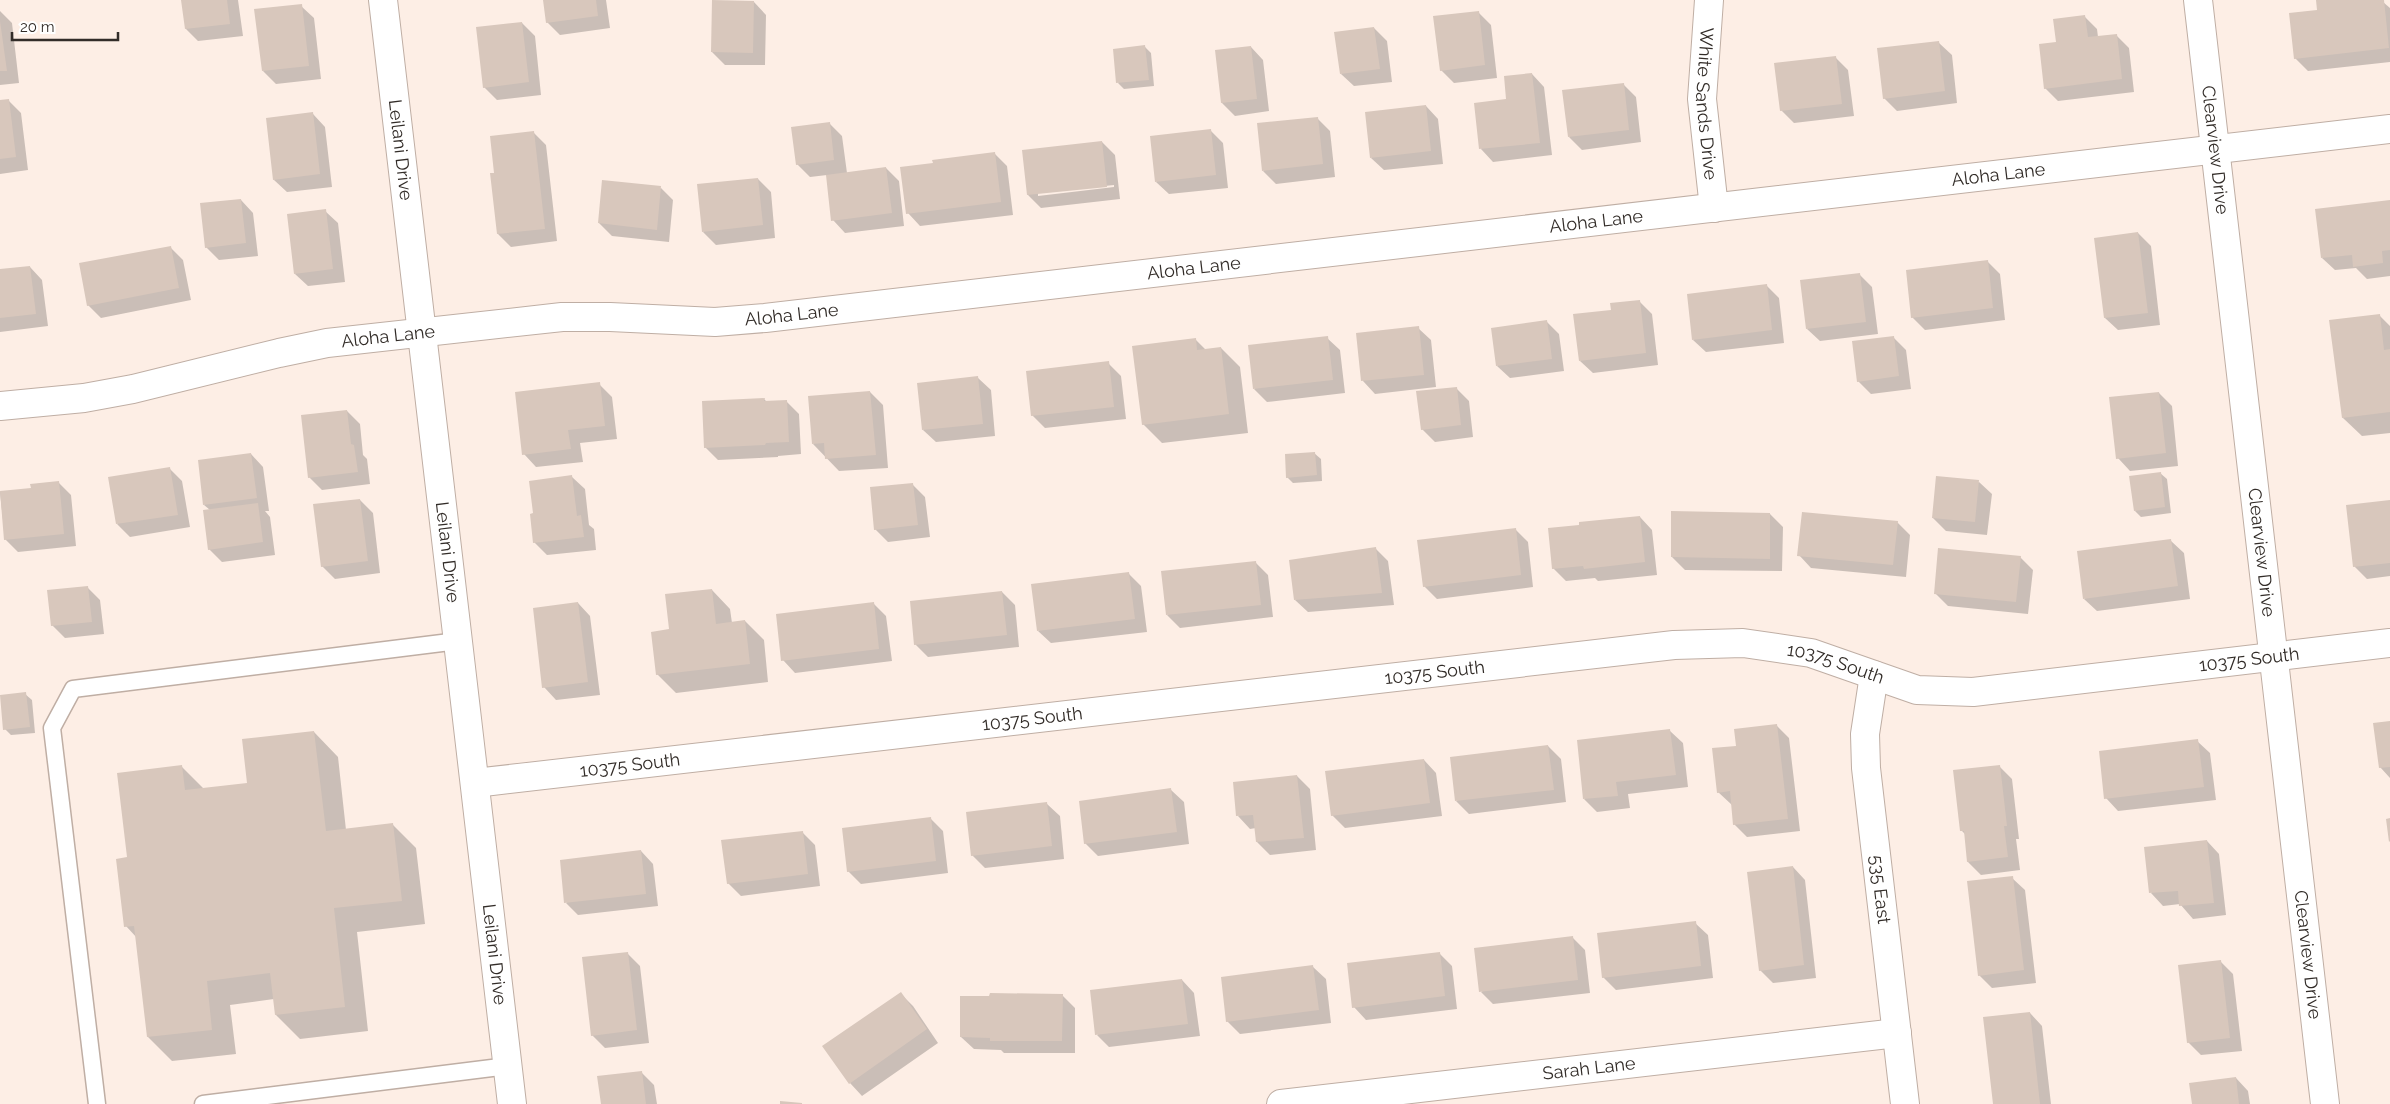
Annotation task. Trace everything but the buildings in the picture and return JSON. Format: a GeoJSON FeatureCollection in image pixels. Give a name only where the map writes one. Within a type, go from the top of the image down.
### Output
{"type":"FeatureCollection","features":[{"type":"Feature","properties":{"kind":"street","name":"Leilani Drive"},"geometry":{"type":"LineString","coordinates":[[383,0],[512,1104]]}},
{"type":"Feature","properties":{"kind":"street","name":"White Sands Drive"},"geometry":{"type":"LineString","coordinates":[[1709,0],[1702,99],[1714,208]]}},
{"type":"Feature","properties":{"kind":"street","name":"Clearview Drive"},"geometry":{"type":"LineString","coordinates":[[2198,0],[2325,1104]]}},
{"type":"Feature","properties":{"kind":"street","name":"Aloha Lane"},"geometry":{"type":"LineString","coordinates":[[0,406],[84,398],[117,392],[279,352],[327,343],[562,317],[610,317],[715,322],[765,318],[2390,129]]}},
{"type":"Feature","properties":{"kind":"street","name":"10375 South"},"geometry":{"type":"LineString","coordinates":[[474,782],[1674,645],[1743,643],[1811,653],[1917,690],[1973,692],[2390,643]]}},
{"type":"Feature","properties":{"kind":"street","name":"535 East"},"geometry":{"type":"LineString","coordinates":[[1874,675],[1865,734],[1866,768],[1905,1104]]}},
{"type":"Feature","properties":{"kind":"street","name":"Sarah Lane"},"geometry":{"type":"LineString","coordinates":[[1281,1104],[1897,1033]]}},
{"type":"Feature","properties":{"kind":"lane"},"geometry":{"type":"LineString","coordinates":[[97,1104],[52,728],[72,689],[458,641]]}},
{"type":"Feature","properties":{"kind":"lane"},"geometry":{"type":"LineString","coordinates":[[203,1104],[508,1066]]}}]}
